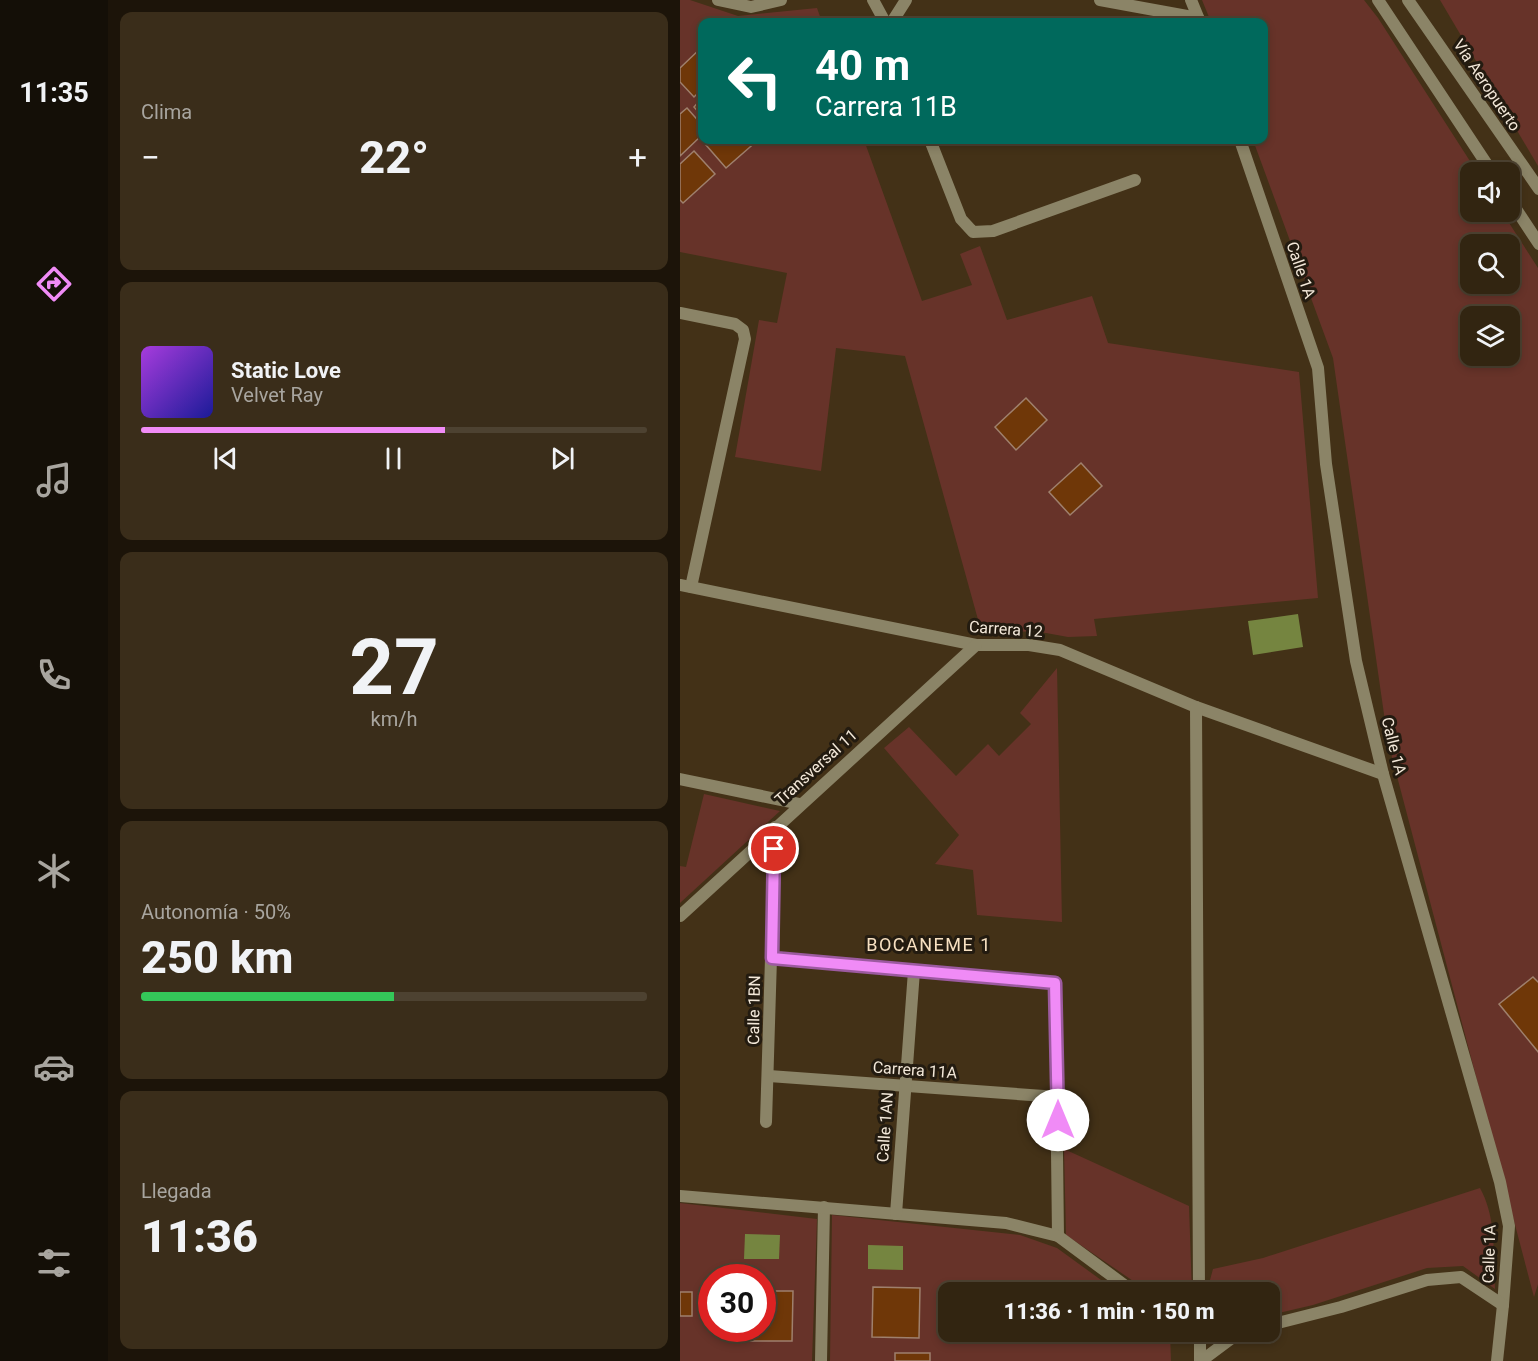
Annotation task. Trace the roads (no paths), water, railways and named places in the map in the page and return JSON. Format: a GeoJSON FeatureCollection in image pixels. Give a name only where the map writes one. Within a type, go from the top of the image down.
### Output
{"type":"FeatureCollection","features":[{"type":"Feature","properties":{"kind":"street"},"geometry":{"type":"LineString","coordinates":[[718,0],[751,7],[780,0]]}},
{"type":"Feature","properties":{"kind":"street"},"geometry":{"type":"LineString","coordinates":[[873,0],[883,18]]}},
{"type":"Feature","properties":{"kind":"street"},"geometry":{"type":"LineString","coordinates":[[895,18],[906,0]]}},
{"type":"Feature","properties":{"kind":"street"},"geometry":{"type":"LineString","coordinates":[[1100,0],[1189,18]]}},
{"type":"Feature","properties":{"kind":"street"},"geometry":{"type":"LineString","coordinates":[[1191,0],[1198,18]]}},
{"type":"Feature","properties":{"kind":"street"},"geometry":{"type":"LineString","coordinates":[[1378,0],[1485,162]]}},
{"type":"Feature","properties":{"kind":"street","name":"Vía Aeropuerto"},"geometry":{"type":"LineString","coordinates":[[1409,0],[1538,189]]}},
{"type":"Feature","properties":{"kind":"street"},"geometry":{"type":"LineString","coordinates":[[932,144],[960,219],[973,232],[993,231],[1135,180]]}},
{"type":"Feature","properties":{"kind":"street","name":"Calle 1A"},"geometry":{"type":"LineString","coordinates":[[1241,144],[1318,368],[1326,464],[1356,661],[1383,774],[1500,1182],[1509,1226],[1504,1305],[1497,1361]]}},
{"type":"Feature","properties":{"kind":"street"},"geometry":{"type":"LineString","coordinates":[[1520,216],[1538,244]]}},
{"type":"Feature","properties":{"kind":"street"},"geometry":{"type":"LineString","coordinates":[[680,313],[735,324],[743,330],[744,339],[686,586]]}},
{"type":"Feature","properties":{"kind":"street","name":"Carrera 12"},"geometry":{"type":"LineString","coordinates":[[686,586],[976,645],[1029,645],[1060,650],[1196,707],[1383,774]]}},
{"type":"Feature","properties":{"kind":"street","name":"Transversal 11"},"geometry":{"type":"LineString","coordinates":[[680,916],[976,645]]}},
{"type":"Feature","properties":{"kind":"street"},"geometry":{"type":"LineString","coordinates":[[1196,707],[1199,1282]]}},
{"type":"Feature","properties":{"kind":"street"},"geometry":{"type":"LineString","coordinates":[[680,779],[800,804]]}},
{"type":"Feature","properties":{"kind":"street","name":"Calle 1BN"},"geometry":{"type":"LineString","coordinates":[[766,1122],[775,827]]}},
{"type":"Feature","properties":{"kind":"street"},"geometry":{"type":"LineString","coordinates":[[772,958],[1055,983],[1058,1236]]}},
{"type":"Feature","properties":{"kind":"street","name":"Calle 1AN"},"geometry":{"type":"LineString","coordinates":[[896,1214],[914,971]]}},
{"type":"Feature","properties":{"kind":"street","name":"Carrera 11A"},"geometry":{"type":"LineString","coordinates":[[769,1076],[1058,1097]]}},
{"type":"Feature","properties":{"kind":"street"},"geometry":{"type":"LineString","coordinates":[[680,1196],[1006,1223],[1058,1236],[1120,1282]]}},
{"type":"Feature","properties":{"kind":"street"},"geometry":{"type":"LineString","coordinates":[[821,1361],[824,1207]]}},
{"type":"Feature","properties":{"kind":"street"},"geometry":{"type":"LineString","coordinates":[[1280,1322],[1341,1307],[1427,1280],[1461,1277],[1504,1305]]}},
{"type":"Feature","properties":{"kind":"street"},"geometry":{"type":"LineString","coordinates":[[1200,1342],[1200,1361]]}},
{"type":"Feature","properties":{"kind":"street"},"geometry":{"type":"LineString","coordinates":[[1200,1361],[1226,1342]]}},
{"type":"Feature","properties":{"kind":"district","name":"BOCANEME 1"},"geometry":{"type":"Point","coordinates":[929,944]}}]}
